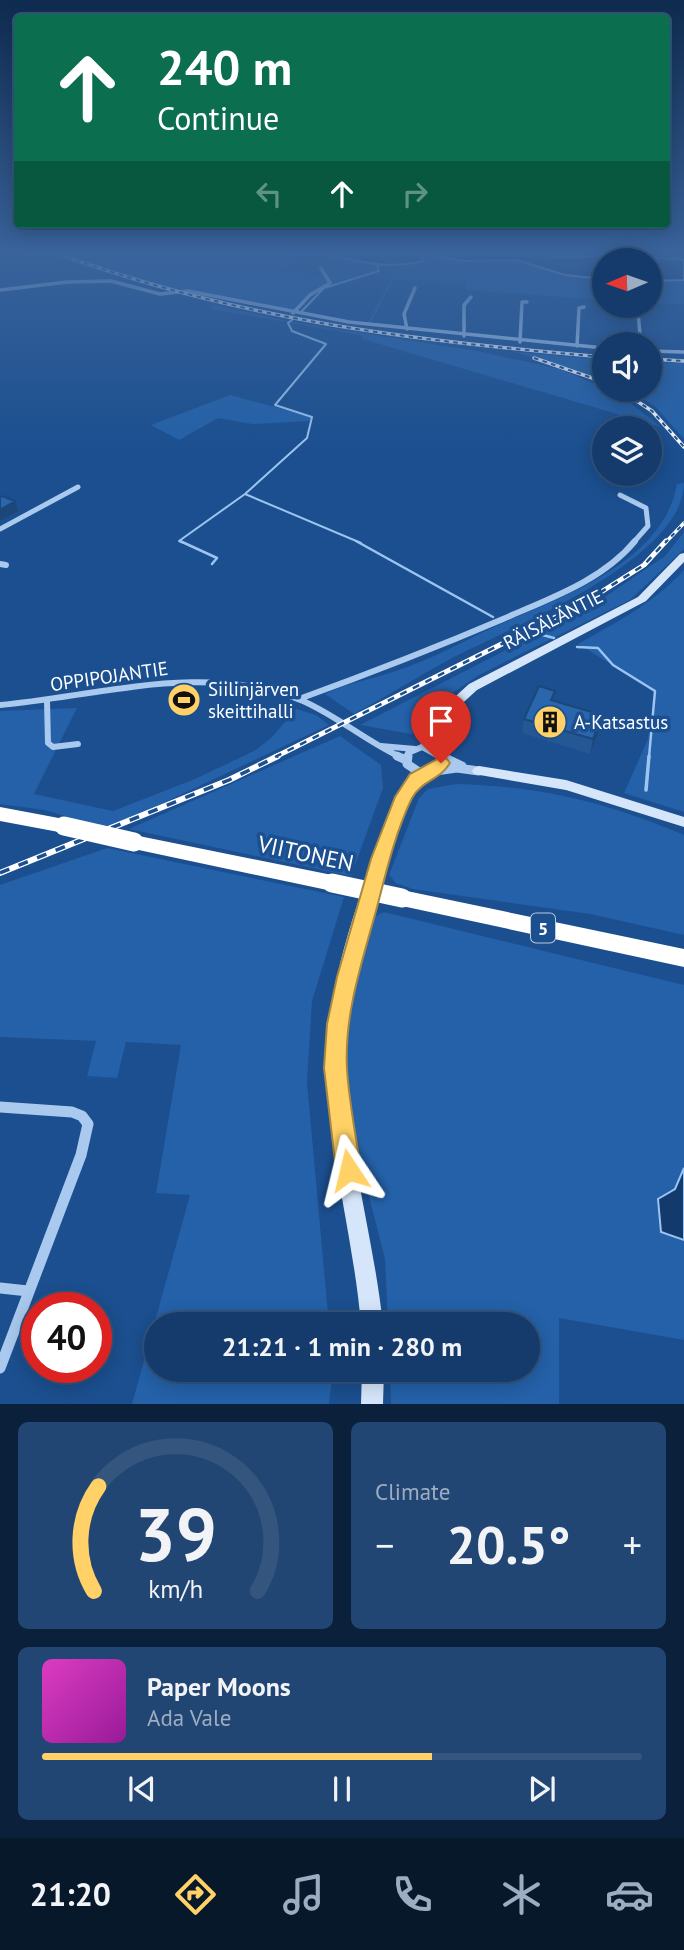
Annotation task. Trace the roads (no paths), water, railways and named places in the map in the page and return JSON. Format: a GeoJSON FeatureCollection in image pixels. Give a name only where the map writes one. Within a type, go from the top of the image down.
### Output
{"type":"FeatureCollection","features":[{"type":"Feature","properties":{"kind":"highway","name":"VIITONEN"},"geometry":{"type":"LineString","coordinates":[[0,814],[684,958]]}},
{"type":"Feature","properties":{"kind":"street"},"geometry":{"type":"LineString","coordinates":[[343,320],[520,342],[592,347]]}},
{"type":"Feature","properties":{"kind":"street"},"geometry":{"type":"LineString","coordinates":[[405,320],[407,328]]}},
{"type":"Feature","properties":{"kind":"street"},"geometry":{"type":"LineString","coordinates":[[464,320],[464,335]]}},
{"type":"Feature","properties":{"kind":"street"},"geometry":{"type":"LineString","coordinates":[[519,320],[520,342]]}},
{"type":"Feature","properties":{"kind":"street"},"geometry":{"type":"LineString","coordinates":[[577,346],[578,320]]}},
{"type":"Feature","properties":{"kind":"street"},"geometry":{"type":"LineString","coordinates":[[662,351],[684,352]]}},
{"type":"Feature","properties":{"kind":"street"},"geometry":{"type":"LineString","coordinates":[[0,529],[78,487]]}},
{"type":"Feature","properties":{"kind":"street"},"geometry":{"type":"LineString","coordinates":[[299,699],[406,661],[562,593],[609,566],[633,545],[648,526],[646,508],[620,495]]}},
{"type":"Feature","properties":{"kind":"street","name":"RÄISÄLÄNTIE"},"geometry":{"type":"LineString","coordinates":[[443,721],[450,708],[473,687],[642,599],[684,555]]}},
{"type":"Feature","properties":{"kind":"street","name":"OPPIPOJANTIE"},"geometry":{"type":"LineString","coordinates":[[0,705],[47,701],[134,685],[194,681],[260,688],[299,699],[335,718],[375,745],[428,772]]}},
{"type":"Feature","properties":{"kind":"street"},"geometry":{"type":"LineString","coordinates":[[47,701],[48,743],[54,747],[78,744]]}},
{"type":"Feature","properties":{"kind":"street"},"geometry":{"type":"LineString","coordinates":[[371,1312],[369,1284],[340,1124],[335,1068],[338,1024],[380,859],[411,776],[408,753],[418,748],[443,721]]}},
{"type":"Feature","properties":{"kind":"street"},"geometry":{"type":"LineString","coordinates":[[404,797],[416,778],[439,767],[438,753],[443,721]]}},
{"type":"Feature","properties":{"kind":"street"},"geometry":{"type":"LineString","coordinates":[[375,745],[418,748],[438,753],[479,771]]}},
{"type":"Feature","properties":{"kind":"street"},"geometry":{"type":"LineString","coordinates":[[428,772],[457,768],[566,785],[684,822]]}},
{"type":"Feature","properties":{"kind":"street"},"geometry":{"type":"LineString","coordinates":[[0,1107],[72,1112],[82,1116],[88,1124],[81,1155],[0,1368]]}},
{"type":"Feature","properties":{"kind":"street"},"geometry":{"type":"LineString","coordinates":[[0,1288],[28,1291]]}},
{"type":"Feature","properties":{"kind":"street"},"geometry":{"type":"LineString","coordinates":[[372,1404],[373,1382]]}},
{"type":"Feature","properties":{"kind":"waterway"},"geometry":{"type":"LineString","coordinates":[[245,494],[307,438],[312,417],[275,405],[326,344],[292,331],[288,323],[292,320]]}},
{"type":"Feature","properties":{"kind":"waterway"},"geometry":{"type":"LineString","coordinates":[[184,543],[179,541],[245,494]]}},
{"type":"Feature","properties":{"kind":"waterway"},"geometry":{"type":"LineString","coordinates":[[245,494],[361,543]]}},
{"type":"Feature","properties":{"kind":"waterway"},"geometry":{"type":"LineString","coordinates":[[180,541],[217,558],[212,564]]}},
{"type":"Feature","properties":{"kind":"waterway"},"geometry":{"type":"LineString","coordinates":[[356,541],[493,617]]}},
{"type":"Feature","properties":{"kind":"waterway"},"geometry":{"type":"LineString","coordinates":[[535,633],[554,638]]}},
{"type":"Feature","properties":{"kind":"waterway"},"geometry":{"type":"LineString","coordinates":[[577,647],[598,648],[613,665],[655,691],[649,757]]}},
{"type":"Feature","properties":{"kind":"waterway"},"geometry":{"type":"LineString","coordinates":[[646,790],[649,756]]}},
{"type":"Feature","properties":{"kind":"railway"},"geometry":{"type":"LineString","coordinates":[[305,320],[396,335],[592,356]]}},
{"type":"Feature","properties":{"kind":"railway"},"geometry":{"type":"LineString","coordinates":[[534,358],[592,378]]}},
{"type":"Feature","properties":{"kind":"railway"},"geometry":{"type":"LineString","coordinates":[[662,360],[684,361]]}},
{"type":"Feature","properties":{"kind":"railway"},"geometry":{"type":"LineString","coordinates":[[638,402],[652,411],[684,447]]}},
{"type":"Feature","properties":{"kind":"railway"},"geometry":{"type":"LineString","coordinates":[[665,543],[684,523]]}},
{"type":"Feature","properties":{"kind":"railway"},"geometry":{"type":"LineString","coordinates":[[275,757],[582,604],[644,565],[666,541]]}},
{"type":"Feature","properties":{"kind":"railway"},"geometry":{"type":"LineString","coordinates":[[0,873],[229,780],[278,756]]}},
{"type":"Feature","properties":{"kind":"place","name":"Siilinjärven skeittihalli"},"geometry":{"type":"Point","coordinates":[184,700]}},
{"type":"Feature","properties":{"kind":"place","name":"A-Katsastus"},"geometry":{"type":"Point","coordinates":[550,722]}}]}
